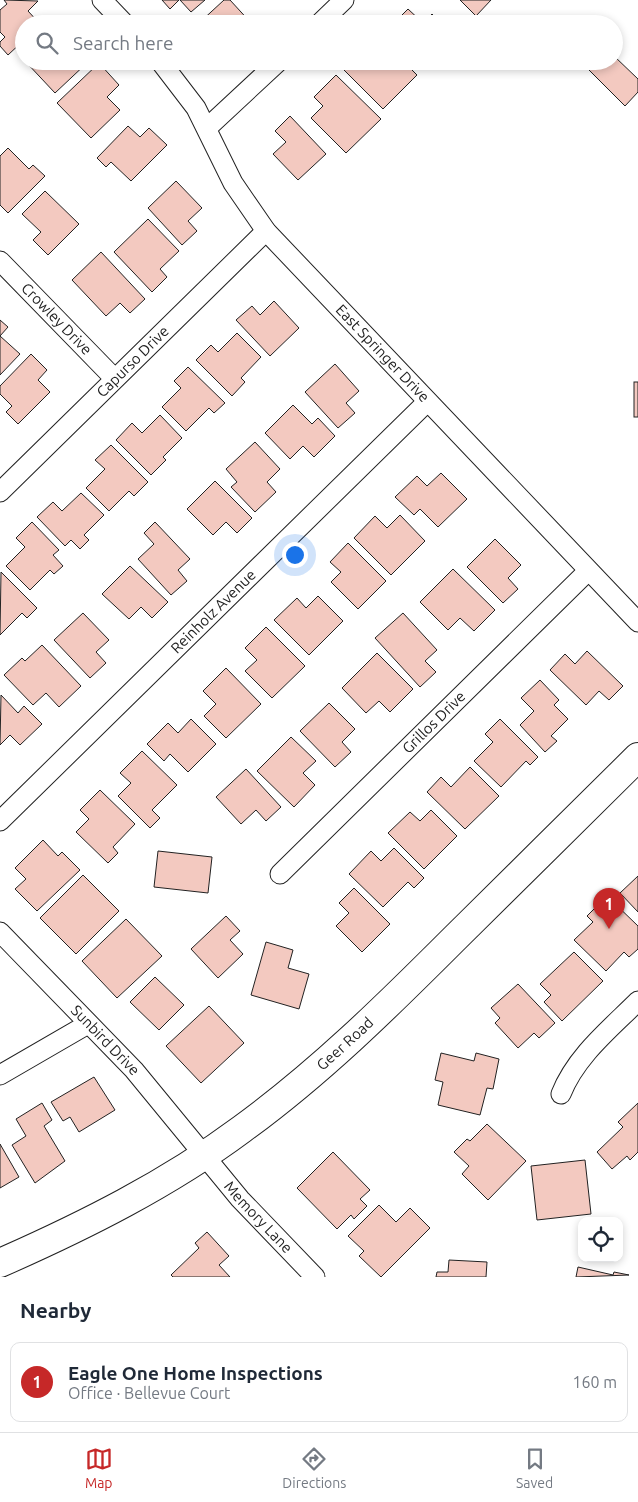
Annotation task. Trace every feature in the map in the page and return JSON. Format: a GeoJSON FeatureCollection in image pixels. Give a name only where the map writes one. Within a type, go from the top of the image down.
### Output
{"type":"FeatureCollection","features":[{"type":"Feature","properties":{"kind":"main road","name":"Geer Road"},"geometry":{"type":"LineString","coordinates":[[0,1263],[104,1213],[203,1156],[278,1101],[361,1031],[638,757]]}},
{"type":"Feature","properties":{"kind":"street"},"geometry":{"type":"LineString","coordinates":[[102,0],[117,15]]}},
{"type":"Feature","properties":{"kind":"street"},"geometry":{"type":"LineString","coordinates":[[328,15],[344,0]]}},
{"type":"Feature","properties":{"kind":"street","name":"East Springer Drive"},"geometry":{"type":"LineString","coordinates":[[167,70],[183,89],[207,128],[233,183],[266,231],[638,622]]}},
{"type":"Feature","properties":{"kind":"street"},"geometry":{"type":"LineString","coordinates":[[207,128],[269,70]]}},
{"type":"Feature","properties":{"kind":"street","name":"Capurso Drive"},"geometry":{"type":"LineString","coordinates":[[0,492],[114,378],[266,231]]}},
{"type":"Feature","properties":{"kind":"street","name":"Crowley Drive"},"geometry":{"type":"LineString","coordinates":[[0,261],[114,378]]}},
{"type":"Feature","properties":{"kind":"street","name":"Reinholz Avenue"},"geometry":{"type":"LineString","coordinates":[[0,821],[427,402]]}},
{"type":"Feature","properties":{"kind":"street","name":"Grillos Drive"},"geometry":{"type":"LineString","coordinates":[[280,874],[588,571]]}},
{"type":"Feature","properties":{"kind":"street","name":"Sunbird Drive"},"geometry":{"type":"LineString","coordinates":[[0,932],[134,1070],[203,1156]]}},
{"type":"Feature","properties":{"kind":"street"},"geometry":{"type":"LineString","coordinates":[[561,1094],[573,1070],[638,1001]]}},
{"type":"Feature","properties":{"kind":"street"},"geometry":{"type":"LineString","coordinates":[[0,1075],[88,1024]]}},
{"type":"Feature","properties":{"kind":"street","name":"Memory Lane"},"geometry":{"type":"LineString","coordinates":[[203,1156],[240,1199],[315,1277]]}},
{"type":"Feature","properties":{"kind":"building"},"geometry":{"type":"Polygon","coordinates":[[[4,0],[38,1],[28,11],[32,15],[15,15],[15,48],[8,55],[0,46],[0,42],[5,37],[0,32],[0,10],[7,4],[4,0]]]}},
{"type":"Feature","properties":{"kind":"building"},"geometry":{"type":"Polygon","coordinates":[[[162,0],[179,0],[170,9],[162,0]]]}},
{"type":"Feature","properties":{"kind":"building"},"geometry":{"type":"Polygon","coordinates":[[[180,0],[205,0],[191,12],[180,0]]]}},
{"type":"Feature","properties":{"kind":"building"},"geometry":{"type":"Polygon","coordinates":[[[224,0],[230,0],[244,15],[208,15],[224,0]]]}},
{"type":"Feature","properties":{"kind":"building"},"geometry":{"type":"Polygon","coordinates":[[[460,0],[491,0],[477,15],[460,0]]]}},
{"type":"Feature","properties":{"kind":"building"},"geometry":{"type":"Polygon","coordinates":[[[408,9],[414,15],[402,15],[408,9]]]}},
{"type":"Feature","properties":{"kind":"building"},"geometry":{"type":"Polygon","coordinates":[[[623,65],[638,79],[638,92],[625,106],[589,70],[623,70],[623,65]]]}},
{"type":"Feature","properties":{"kind":"building"},"geometry":{"type":"Polygon","coordinates":[[[33,70],[79,70],[55,93],[33,70]]]}},
{"type":"Feature","properties":{"kind":"building"},"geometry":{"type":"Polygon","coordinates":[[[92,70],[105,70],[119,85],[107,97],[120,110],[91,138],[57,103],[92,70]]]}},
{"type":"Feature","properties":{"kind":"building"},"geometry":{"type":"Polygon","coordinates":[[[344,70],[412,70],[417,75],[383,109],[344,70]]]}},
{"type":"Feature","properties":{"kind":"building"},"geometry":{"type":"Polygon","coordinates":[[[336,75],[381,119],[346,153],[311,118],[323,106],[314,97],[336,75]]]}},
{"type":"Feature","properties":{"kind":"building"},"geometry":{"type":"Polygon","coordinates":[[[290,116],[326,154],[298,180],[273,154],[286,142],[275,131],[290,116]]]}},
{"type":"Feature","properties":{"kind":"building"},"geometry":{"type":"Polygon","coordinates":[[[128,126],[140,137],[149,128],[167,145],[131,181],[111,162],[106,167],[97,158],[128,126]]]}},
{"type":"Feature","properties":{"kind":"building"},"geometry":{"type":"Polygon","coordinates":[[[8,148],[29,169],[33,165],[45,176],[8,213],[0,205],[0,156],[8,148]]]}},
{"type":"Feature","properties":{"kind":"building"},"geometry":{"type":"Polygon","coordinates":[[[176,181],[202,208],[188,221],[197,231],[182,245],[148,208],[176,181]]]}},
{"type":"Feature","properties":{"kind":"building"},"geometry":{"type":"Polygon","coordinates":[[[45,191],[79,224],[48,255],[33,240],[41,232],[22,214],[45,191]]]}},
{"type":"Feature","properties":{"kind":"building"},"geometry":{"type":"Polygon","coordinates":[[[148,219],[179,251],[160,269],[167,277],[152,292],[114,252],[148,219]]]}},
{"type":"Feature","properties":{"kind":"building"},"geometry":{"type":"Polygon","coordinates":[[[101,252],[145,299],[130,313],[120,303],[106,316],[72,280],[101,252]]]}},
{"type":"Feature","properties":{"kind":"building"},"geometry":{"type":"Polygon","coordinates":[[[274,301],[299,328],[270,356],[236,320],[252,306],[260,315],[274,301]]]}},
{"type":"Feature","properties":{"kind":"building"},"geometry":{"type":"Polygon","coordinates":[[[0,320],[8,327],[0,336],[0,320]]]}},
{"type":"Feature","properties":{"kind":"building"},"geometry":{"type":"Polygon","coordinates":[[[237,333],[261,357],[241,378],[245,382],[232,396],[196,360],[211,345],[218,352],[237,333]]]}},
{"type":"Feature","properties":{"kind":"building"},"geometry":{"type":"Polygon","coordinates":[[[0,336],[20,354],[0,375],[0,336]]]}},
{"type":"Feature","properties":{"kind":"building"},"geometry":{"type":"Polygon","coordinates":[[[31,354],[47,370],[38,380],[50,392],[18,424],[6,412],[12,406],[0,394],[0,386],[31,354]]]}},
{"type":"Feature","properties":{"kind":"building"},"geometry":{"type":"Polygon","coordinates":[[[335,364],[359,391],[346,403],[355,413],[338,428],[305,392],[335,364]]]}},
{"type":"Feature","properties":{"kind":"building"},"geometry":{"type":"Polygon","coordinates":[[[188,367],[225,403],[214,413],[209,408],[186,431],[162,407],[181,388],[174,381],[188,367]]]}},
{"type":"Feature","properties":{"kind":"building"},"geometry":{"type":"Polygon","coordinates":[[[634,382],[638,382],[638,417],[634,417],[634,382]]]}},
{"type":"Feature","properties":{"kind":"building"},"geometry":{"type":"Polygon","coordinates":[[[293,405],[312,424],[318,418],[335,436],[314,457],[303,446],[290,459],[265,433],[293,405]]]}},
{"type":"Feature","properties":{"kind":"building"},"geometry":{"type":"Polygon","coordinates":[[[160,415],[182,438],[163,457],[166,460],[151,475],[116,440],[132,423],[142,433],[160,415]]]}},
{"type":"Feature","properties":{"kind":"building"},"geometry":{"type":"Polygon","coordinates":[[[255,442],[280,469],[267,482],[276,492],[255,512],[231,487],[237,482],[226,469],[255,442]]]}},
{"type":"Feature","properties":{"kind":"building"},"geometry":{"type":"Polygon","coordinates":[[[111,445],[148,482],[134,496],[129,491],[109,511],[86,488],[105,469],[95,460],[111,445]]]}},
{"type":"Feature","properties":{"kind":"building"},"geometry":{"type":"Polygon","coordinates":[[[441,473],[467,499],[438,527],[420,509],[414,515],[395,497],[417,476],[427,486],[441,473]]]}},
{"type":"Feature","properties":{"kind":"building"},"geometry":{"type":"Polygon","coordinates":[[[215,481],[252,518],[237,533],[226,522],[213,535],[187,509],[215,481]]]}},
{"type":"Feature","properties":{"kind":"building"},"geometry":{"type":"Polygon","coordinates":[[[81,493],[104,515],[84,535],[89,540],[80,549],[71,540],[65,546],[37,517],[53,502],[62,511],[81,493]]]}},
{"type":"Feature","properties":{"kind":"building"},"geometry":{"type":"Polygon","coordinates":[[[400,515],[425,541],[391,575],[354,538],[375,516],[387,528],[400,515]]]}},
{"type":"Feature","properties":{"kind":"building"},"geometry":{"type":"Polygon","coordinates":[[[32,522],[59,550],[53,555],[63,566],[54,574],[50,570],[30,590],[6,566],[25,547],[16,538],[32,522]]]}},
{"type":"Feature","properties":{"kind":"building"},"geometry":{"type":"Polygon","coordinates":[[[155,522],[190,559],[178,570],[187,581],[171,595],[138,559],[154,544],[144,533],[155,522]]]}},
{"type":"Feature","properties":{"kind":"building"},"geometry":{"type":"Polygon","coordinates":[[[495,539],[521,565],[508,578],[518,589],[503,603],[467,567],[495,539]]]}},
{"type":"Feature","properties":{"kind":"building"},"geometry":{"type":"Polygon","coordinates":[[[348,543],[386,581],[358,609],[331,582],[341,572],[330,562],[348,543]]]}},
{"type":"Feature","properties":{"kind":"building"},"geometry":{"type":"Polygon","coordinates":[[[130,566],[168,602],[152,618],[141,607],[129,619],[102,594],[130,566]]]}},
{"type":"Feature","properties":{"kind":"building"},"geometry":{"type":"Polygon","coordinates":[[[453,569],[495,610],[474,631],[460,618],[448,630],[420,602],[453,569]]]}},
{"type":"Feature","properties":{"kind":"building"},"geometry":{"type":"Polygon","coordinates":[[[1,572],[37,608],[27,618],[22,613],[0,635],[1,572]]]}},
{"type":"Feature","properties":{"kind":"building"},"geometry":{"type":"Polygon","coordinates":[[[318,596],[343,621],[309,655],[274,620],[297,598],[306,608],[318,596]]]}},
{"type":"Feature","properties":{"kind":"building"},"geometry":{"type":"Polygon","coordinates":[[[83,613],[109,640],[96,652],[106,663],[90,678],[54,640],[83,613]]]}},
{"type":"Feature","properties":{"kind":"building"},"geometry":{"type":"Polygon","coordinates":[[[403,613],[437,650],[425,661],[436,672],[420,687],[375,638],[403,613]]]}},
{"type":"Feature","properties":{"kind":"building"},"geometry":{"type":"Polygon","coordinates":[[[266,627],[305,666],[272,698],[245,671],[257,660],[245,648],[266,627]]]}},
{"type":"Feature","properties":{"kind":"building"},"geometry":{"type":"Polygon","coordinates":[[[42,645],[81,686],[59,707],[46,693],[33,705],[4,675],[22,658],[25,661],[42,645]]]}},
{"type":"Feature","properties":{"kind":"building"},"geometry":{"type":"Polygon","coordinates":[[[587,651],[623,686],[609,700],[599,691],[586,705],[550,670],[565,654],[575,664],[587,651]]]}},
{"type":"Feature","properties":{"kind":"building"},"geometry":{"type":"Polygon","coordinates":[[[377,653],[413,689],[390,712],[379,701],[366,713],[342,688],[377,653]]]}},
{"type":"Feature","properties":{"kind":"building"},"geometry":{"type":"Polygon","coordinates":[[[226,668],[261,704],[226,738],[204,716],[216,704],[203,691],[226,668]]]}},
{"type":"Feature","properties":{"kind":"building"},"geometry":{"type":"Polygon","coordinates":[[[540,680],[559,700],[554,705],[568,719],[551,736],[557,741],[545,752],[520,725],[534,711],[521,698],[540,680]]]}},
{"type":"Feature","properties":{"kind":"building"},"geometry":{"type":"Polygon","coordinates":[[[1,695],[18,713],[24,706],[42,724],[20,745],[10,735],[0,745],[1,695]]]}},
{"type":"Feature","properties":{"kind":"building"},"geometry":{"type":"Polygon","coordinates":[[[329,703],[355,729],[342,742],[351,752],[335,767],[300,731],[329,703]]]}},
{"type":"Feature","properties":{"kind":"building"},"geometry":{"type":"Polygon","coordinates":[[[191,719],[216,744],[188,772],[170,754],[164,761],[147,744],[168,723],[178,733],[191,719]]]}},
{"type":"Feature","properties":{"kind":"building"},"geometry":{"type":"Polygon","coordinates":[[[500,719],[538,757],[530,765],[526,761],[501,787],[474,761],[493,742],[485,734],[500,719]]]}},
{"type":"Feature","properties":{"kind":"building"},"geometry":{"type":"Polygon","coordinates":[[[291,737],[316,761],[303,773],[315,785],[294,807],[257,771],[291,737]]]}},
{"type":"Feature","properties":{"kind":"building"},"geometry":{"type":"Polygon","coordinates":[[[142,751],[177,785],[152,810],[160,818],[150,828],[118,796],[131,783],[120,773],[142,751]]]}},
{"type":"Feature","properties":{"kind":"building"},"geometry":{"type":"Polygon","coordinates":[[[470,767],[499,796],[465,829],[427,792],[441,777],[451,787],[470,767]]]}},
{"type":"Feature","properties":{"kind":"building"},"geometry":{"type":"Polygon","coordinates":[[[246,769],[281,807],[266,821],[256,810],[241,824],[216,797],[246,769]]]}},
{"type":"Feature","properties":{"kind":"building"},"geometry":{"type":"Polygon","coordinates":[[[100,790],[135,824],[113,847],[118,853],[108,863],[76,832],[89,819],[80,810],[100,790]]]}},
{"type":"Feature","properties":{"kind":"building"},"geometry":{"type":"Polygon","coordinates":[[[431,810],[457,836],[424,869],[388,833],[410,812],[420,821],[431,810]]]}},
{"type":"Feature","properties":{"kind":"building"},"geometry":{"type":"Polygon","coordinates":[[[43,840],[58,856],[62,852],[80,870],[37,911],[15,889],[26,879],[15,868],[43,840]]]}},
{"type":"Feature","properties":{"kind":"building"},"geometry":{"type":"Polygon","coordinates":[[[394,848],[424,878],[414,888],[408,882],[383,907],[349,874],[371,851],[381,861],[394,848]]]}},
{"type":"Feature","properties":{"kind":"building"},"geometry":{"type":"Polygon","coordinates":[[[158,851],[212,857],[208,893],[154,887],[158,851]]]}},
{"type":"Feature","properties":{"kind":"building"},"geometry":{"type":"Polygon","coordinates":[[[83,875],[119,911],[76,954],[40,918],[83,875]]]}},
{"type":"Feature","properties":{"kind":"building"},"geometry":{"type":"Polygon","coordinates":[[[638,876],[638,912],[620,893],[638,876]]]}},
{"type":"Feature","properties":{"kind":"building"},"geometry":{"type":"Polygon","coordinates":[[[354,888],[390,924],[362,952],[336,926],[349,913],[339,903],[354,888]]]}},
{"type":"Feature","properties":{"kind":"building"},"geometry":{"type":"Polygon","coordinates":[[[607,896],[638,926],[638,949],[629,957],[624,952],[606,971],[574,940],[593,922],[587,916],[607,896]]]}},
{"type":"Feature","properties":{"kind":"building"},"geometry":{"type":"Polygon","coordinates":[[[226,916],[240,931],[230,940],[243,954],[218,978],[191,949],[226,916]]]}},
{"type":"Feature","properties":{"kind":"building"},"geometry":{"type":"Polygon","coordinates":[[[126,919],[162,956],[117,998],[82,961],[126,919]]]}},
{"type":"Feature","properties":{"kind":"building"},"geometry":{"type":"Polygon","coordinates":[[[266,942],[293,950],[288,968],[309,974],[299,1009],[251,995],[266,942]]]}},
{"type":"Feature","properties":{"kind":"building"},"geometry":{"type":"Polygon","coordinates":[[[574,952],[603,981],[562,1021],[544,1002],[551,995],[540,984],[574,952]]]}},
{"type":"Feature","properties":{"kind":"building"},"geometry":{"type":"Polygon","coordinates":[[[155,977],[184,1005],[159,1030],[130,1002],[155,977]]]}},
{"type":"Feature","properties":{"kind":"building"},"geometry":{"type":"Polygon","coordinates":[[[518,984],[555,1023],[539,1038],[534,1033],[518,1048],[495,1023],[500,1018],[491,1008],[518,984]]]}},
{"type":"Feature","properties":{"kind":"building"},"geometry":{"type":"Polygon","coordinates":[[[209,1006],[244,1043],[201,1083],[166,1046],[209,1006]]]}},
{"type":"Feature","properties":{"kind":"building"},"geometry":{"type":"Polygon","coordinates":[[[441,1053],[474,1061],[476,1053],[499,1059],[493,1089],[487,1088],[480,1115],[438,1105],[443,1082],[435,1080],[441,1053]]]}},
{"type":"Feature","properties":{"kind":"building"},"geometry":{"type":"Polygon","coordinates":[[[94,1077],[115,1110],[79,1132],[70,1117],[63,1121],[51,1102],[94,1077]]]}},
{"type":"Feature","properties":{"kind":"building"},"geometry":{"type":"Polygon","coordinates":[[[42,1103],[52,1120],[44,1126],[65,1161],[35,1183],[12,1145],[26,1136],[16,1119],[42,1103]]]}},
{"type":"Feature","properties":{"kind":"building"},"geometry":{"type":"Polygon","coordinates":[[[638,1103],[638,1152],[630,1160],[627,1156],[612,1169],[597,1152],[623,1127],[618,1122],[638,1103]]]}},
{"type":"Feature","properties":{"kind":"building"},"geometry":{"type":"Polygon","coordinates":[[[487,1124],[526,1161],[488,1200],[462,1174],[469,1166],[454,1152],[467,1139],[470,1141],[487,1124]]]}},
{"type":"Feature","properties":{"kind":"building"},"geometry":{"type":"Polygon","coordinates":[[[0,1144],[19,1177],[0,1188],[0,1144]]]}},
{"type":"Feature","properties":{"kind":"building"},"geometry":{"type":"Polygon","coordinates":[[[333,1152],[370,1190],[360,1199],[367,1206],[354,1219],[351,1215],[337,1229],[297,1188],[333,1152]]]}},
{"type":"Feature","properties":{"kind":"building"},"geometry":{"type":"Polygon","coordinates":[[[585,1160],[591,1214],[537,1220],[531,1166],[585,1160]]]}},
{"type":"Feature","properties":{"kind":"building"},"geometry":{"type":"Polygon","coordinates":[[[379,1205],[396,1222],[410,1208],[430,1228],[381,1277],[359,1256],[364,1251],[348,1236],[379,1205]]]}},
{"type":"Feature","properties":{"kind":"building"},"geometry":{"type":"Polygon","coordinates":[[[207,1232],[229,1256],[219,1265],[230,1277],[173,1277],[171,1275],[199,1248],[195,1243],[207,1232]]]}},
{"type":"Feature","properties":{"kind":"building"},"geometry":{"type":"Polygon","coordinates":[[[449,1260],[487,1262],[486,1277],[436,1277],[437,1272],[448,1272],[449,1260]]]}},
{"type":"Feature","properties":{"kind":"building"},"geometry":{"type":"Polygon","coordinates":[[[578,1267],[613,1275],[614,1272],[629,1275],[576,1277],[578,1267]]]}},
{"type":"Feature","properties":{"kind":"place","name":"Eagle One Home Inspections"},"geometry":{"type":"Point","coordinates":[609,929]}}]}
